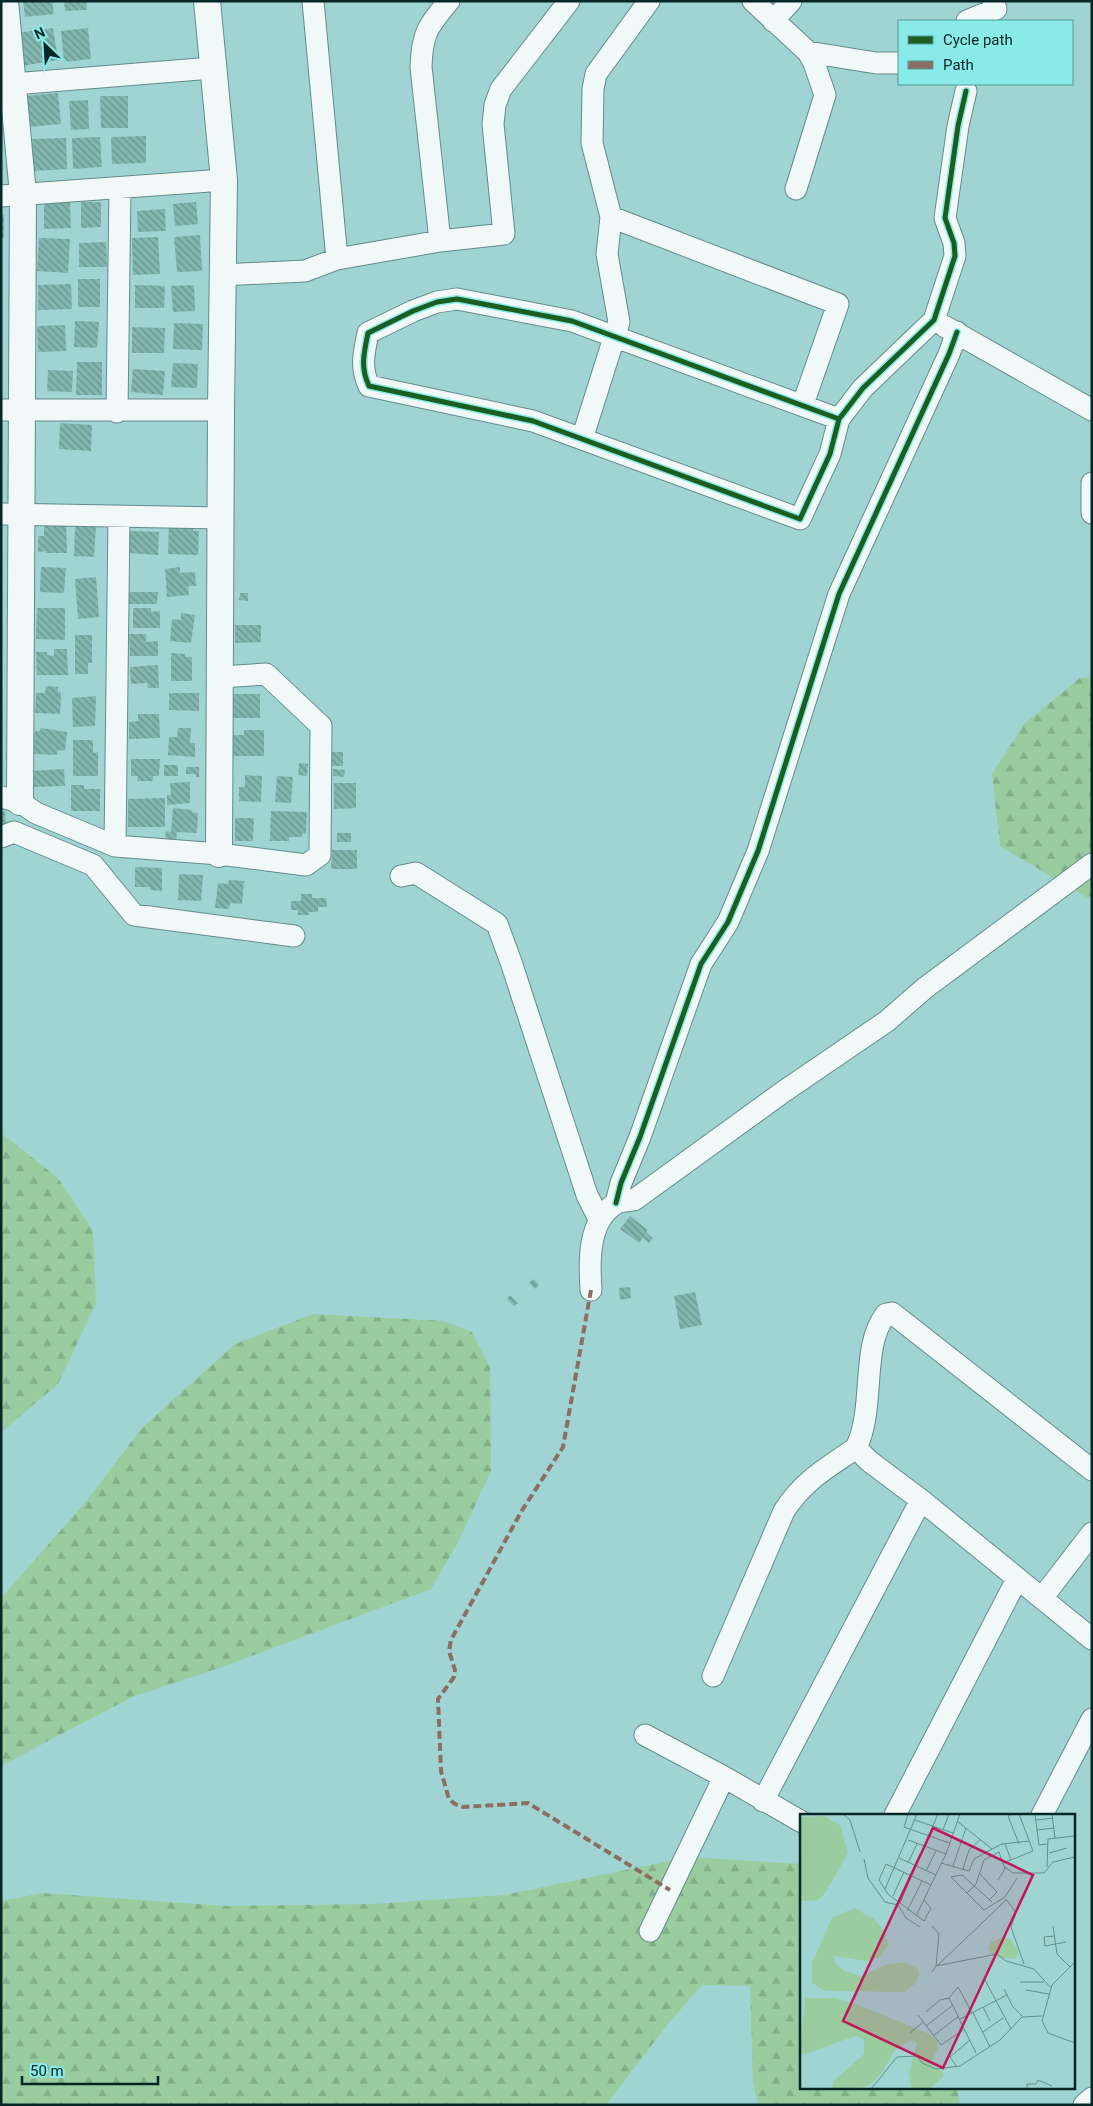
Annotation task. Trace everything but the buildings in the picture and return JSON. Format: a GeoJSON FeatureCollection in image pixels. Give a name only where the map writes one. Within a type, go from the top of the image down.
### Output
{"type":"FeatureCollection","features":[{"type":"Feature","properties":{"kind":"street"},"geometry":{"type":"LineString","coordinates":[[5,1],[12,195],[11,799],[36,813],[115,846],[219,854],[306,866],[320,855],[320,726],[266,674],[220,677]]}},
{"type":"Feature","properties":{"kind":"street"},"geometry":{"type":"LineString","coordinates":[[208,1],[212,68],[224,180],[219,854]]}},
{"type":"Feature","properties":{"kind":"street"},"geometry":{"type":"LineString","coordinates":[[313,1],[337,259]]}},
{"type":"Feature","properties":{"kind":"street"},"geometry":{"type":"LineString","coordinates":[[440,241],[421,67],[421,46],[428,27],[449,1]]}},
{"type":"Feature","properties":{"kind":"street"},"geometry":{"type":"LineString","coordinates":[[222,275],[305,271],[337,259],[440,241],[504,234],[493,124],[495,105],[501,89],[569,1]]}},
{"type":"Feature","properties":{"kind":"street"},"geometry":{"type":"LineString","coordinates":[[582,439],[619,322],[607,254],[611,216],[592,143],[596,74],[649,1]]}},
{"type":"Feature","properties":{"kind":"street"},"geometry":{"type":"LineString","coordinates":[[753,1],[808,52],[814,63],[825,95],[796,189]]}},
{"type":"Feature","properties":{"kind":"street"},"geometry":{"type":"LineString","coordinates":[[773,21],[791,1]]}},
{"type":"Feature","properties":{"kind":"street"},"geometry":{"type":"LineString","coordinates":[[970,20],[996,9],[993,1]]}},
{"type":"Feature","properties":{"kind":"street"},"geometry":{"type":"LineString","coordinates":[[808,52],[876,62],[898,63]]}},
{"type":"Feature","properties":{"kind":"street"},"geometry":{"type":"LineString","coordinates":[[7,84],[212,68]]}},
{"type":"Feature","properties":{"kind":"street"},"geometry":{"type":"LineString","coordinates":[[839,419],[803,404],[572,321],[457,299],[437,302],[413,311],[368,334],[362,359],[364,375],[369,386],[532,420],[800,519],[830,454],[839,419],[863,388],[934,320],[955,256],[954,243],[945,218],[958,126],[966,91]]}},
{"type":"Feature","properties":{"kind":"street"},"geometry":{"type":"LineString","coordinates":[[12,195],[224,180]]}},
{"type":"Feature","properties":{"kind":"street"},"geometry":{"type":"LineString","coordinates":[[117,412],[120,188]]}},
{"type":"Feature","properties":{"kind":"street"},"geometry":{"type":"LineString","coordinates":[[611,216],[838,304],[803,404]]}},
{"type":"Feature","properties":{"kind":"street"},"geometry":{"type":"LineString","coordinates":[[934,320],[1092,410]]}},
{"type":"Feature","properties":{"kind":"street"},"geometry":{"type":"LineString","coordinates":[[616,1204],[621,1183],[640,1137],[701,964],[728,922],[758,851],[839,594],[949,354],[957,332]]}},
{"type":"Feature","properties":{"kind":"street"},"geometry":{"type":"LineString","coordinates":[[11,410],[117,412],[221,410]]}},
{"type":"Feature","properties":{"kind":"street"},"geometry":{"type":"LineString","coordinates":[[1092,483],[1092,513]]}},
{"type":"Feature","properties":{"kind":"street"},"geometry":{"type":"LineString","coordinates":[[11,514],[220,518]]}},
{"type":"Feature","properties":{"kind":"street"},"geometry":{"type":"LineString","coordinates":[[115,846],[119,516]]}},
{"type":"Feature","properties":{"kind":"street"},"geometry":{"type":"LineString","coordinates":[[1,837],[14,832],[93,865],[134,915],[294,936]]}},
{"type":"Feature","properties":{"kind":"street"},"geometry":{"type":"LineString","coordinates":[[591,1290],[590,1259],[599,1219],[616,1204],[634,1200],[783,1092],[887,1022],[925,988],[1092,864]]}},
{"type":"Feature","properties":{"kind":"street"},"geometry":{"type":"LineString","coordinates":[[401,876],[416,873],[497,924],[587,1195],[599,1219]]}},
{"type":"Feature","properties":{"kind":"street"},"geometry":{"type":"LineString","coordinates":[[713,1676],[784,1511],[796,1492],[856,1448],[863,1433],[868,1411],[874,1339],[880,1322],[886,1314],[892,1313],[1092,1470]]}},
{"type":"Feature","properties":{"kind":"street"},"geometry":{"type":"LineString","coordinates":[[856,1448],[869,1461],[921,1500],[1092,1639]]}},
{"type":"Feature","properties":{"kind":"street"},"geometry":{"type":"LineString","coordinates":[[763,1801],[921,1500]]}},
{"type":"Feature","properties":{"kind":"street"},"geometry":{"type":"LineString","coordinates":[[1042,1598],[1092,1533]]}},
{"type":"Feature","properties":{"kind":"street"},"geometry":{"type":"LineString","coordinates":[[896,1814],[1017,1579]]}},
{"type":"Feature","properties":{"kind":"street"},"geometry":{"type":"LineString","coordinates":[[1043,1814],[1092,1719]]}},
{"type":"Feature","properties":{"kind":"street"},"geometry":{"type":"LineString","coordinates":[[645,1735],[724,1777],[800,1821]]}},
{"type":"Feature","properties":{"kind":"street"},"geometry":{"type":"LineString","coordinates":[[650,1931],[724,1777]]}},
{"type":"Feature","properties":{"kind":"street"},"geometry":{"type":"LineString","coordinates":[[1084,2105],[1092,2098]]}},
{"type":"Feature","properties":{"kind":"green space"},"geometry":{"type":"Polygon","coordinates":[[[1092,677],[1092,897],[1087,898],[1000,846],[992,774],[1024,724],[1080,678],[1092,677]]]}},
{"type":"Feature","properties":{"kind":"green space"},"geometry":{"type":"Polygon","coordinates":[[[1,1133],[58,1178],[93,1231],[96,1303],[58,1384],[1,1432],[1,1133]]]}},
{"type":"Feature","properties":{"kind":"green space"},"geometry":{"type":"Polygon","coordinates":[[[313,1314],[444,1321],[472,1332],[490,1367],[491,1471],[458,1542],[431,1589],[219,1668],[132,1697],[1,1766],[1,1598],[85,1503],[142,1428],[235,1344],[313,1314]]]}},
{"type":"Feature","properties":{"kind":"green space"},"geometry":{"type":"Polygon","coordinates":[[[689,1857],[800,1864],[800,2088],[958,2088],[959,2105],[759,2105],[753,2083],[750,1986],[702,1985],[668,2024],[606,2105],[1,2105],[1,1901],[42,1893],[225,1906],[374,1904],[504,1895],[689,1857]]]}},
{"type":"Feature","properties":{"kind":"marked path"},"geometry":{"type":"LineString","coordinates":[[591,1290],[563,1447],[521,1512],[451,1640],[449,1651],[455,1670],[454,1677],[438,1699],[441,1771],[449,1799],[455,1804],[463,1807],[528,1803],[670,1890]]}},
{"type":"Feature","properties":{"kind":"cycle path"},"geometry":{"type":"LineString","coordinates":[[839,419],[572,321],[457,299],[437,302],[413,311],[368,333],[364,354],[364,373],[369,386],[533,421],[800,519],[830,454],[839,419],[863,388],[934,320],[955,256],[954,243],[945,218],[958,126],[966,91]]}},
{"type":"Feature","properties":{"kind":"cycle path"},"geometry":{"type":"LineString","coordinates":[[616,1203],[621,1183],[640,1137],[701,964],[728,922],[758,851],[839,594],[949,354],[957,332]]}}]}
